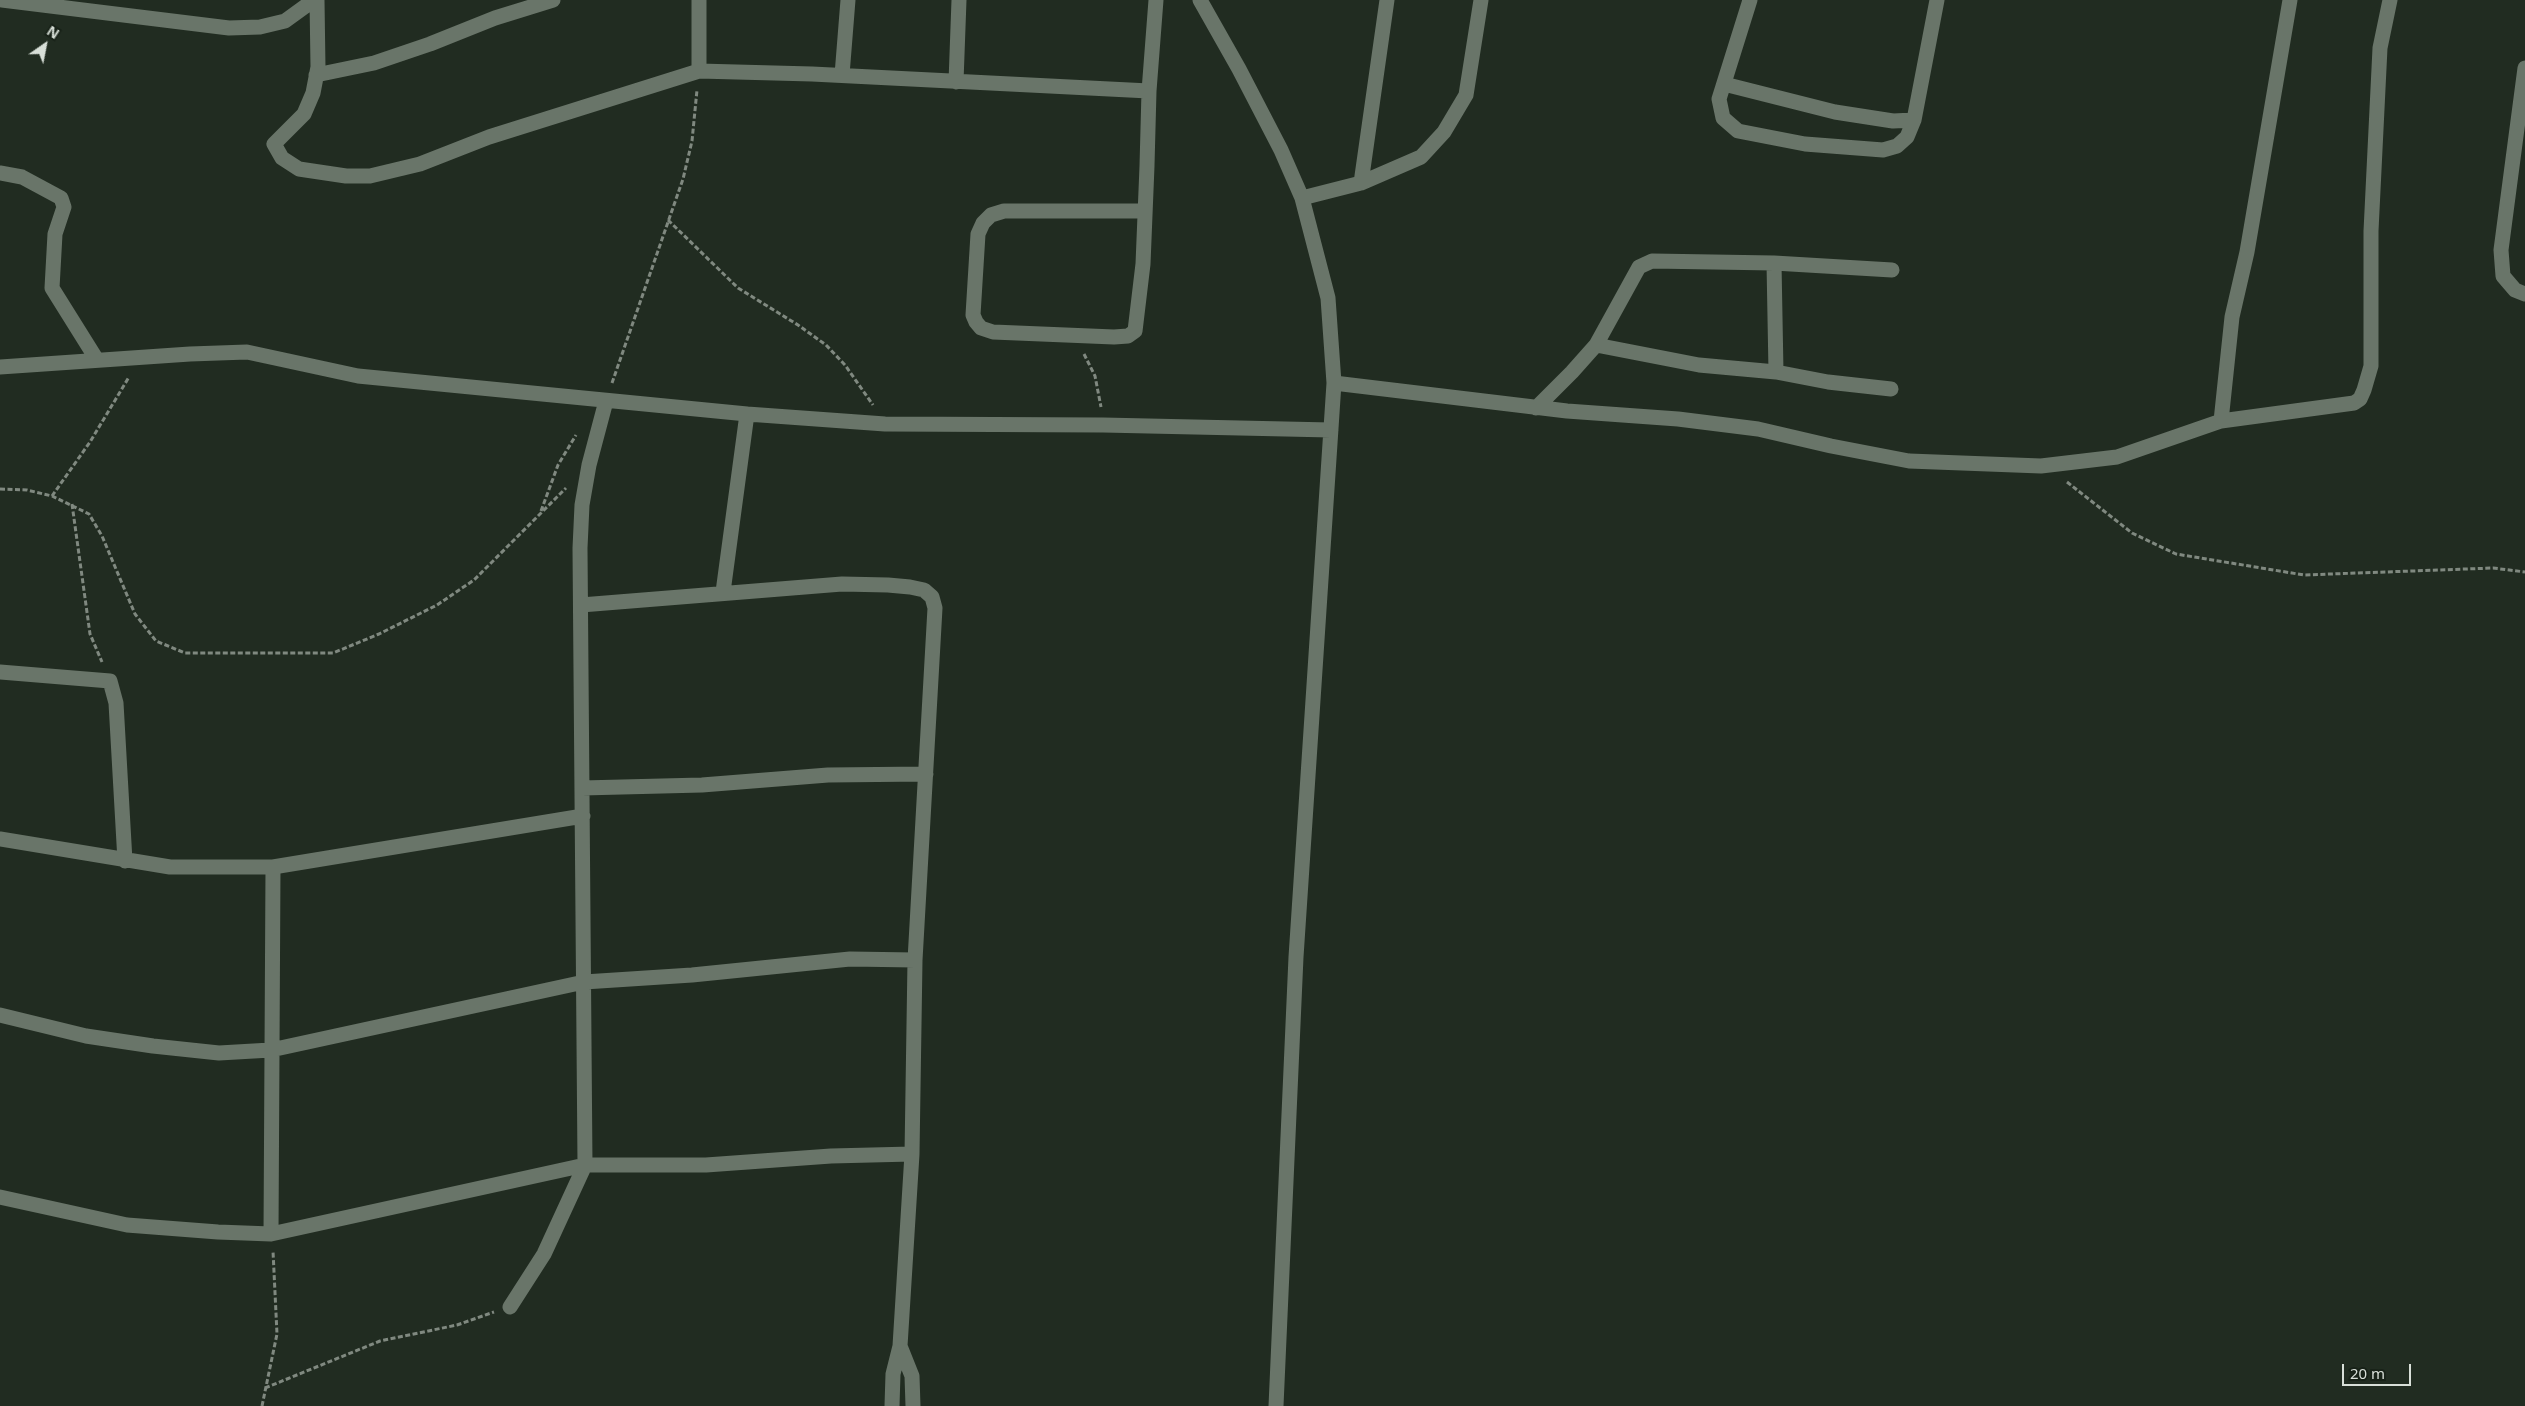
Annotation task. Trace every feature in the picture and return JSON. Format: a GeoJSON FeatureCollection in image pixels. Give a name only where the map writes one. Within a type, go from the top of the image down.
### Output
{"type":"FeatureCollection","features":[{"type":"Feature","properties":{"kind":"street"},"geometry":{"type":"LineString","coordinates":[[2,0],[229,28],[260,26],[285,21],[316,0],[319,36],[316,75],[310,104],[296,125],[278,138],[274,144],[275,150],[282,158],[299,169],[346,176],[370,176],[420,164],[489,137],[699,71],[1149,91]]}},
{"type":"Feature","properties":{"kind":"street"},"geometry":{"type":"LineString","coordinates":[[316,75],[374,62],[430,44],[495,18],[553,0]]}},
{"type":"Feature","properties":{"kind":"street"},"geometry":{"type":"LineString","coordinates":[[699,0],[699,71]]}},
{"type":"Feature","properties":{"kind":"street"},"geometry":{"type":"LineString","coordinates":[[842,76],[848,0]]}},
{"type":"Feature","properties":{"kind":"street"},"geometry":{"type":"LineString","coordinates":[[956,82],[959,0]]}},
{"type":"Feature","properties":{"kind":"street"},"geometry":{"type":"LineString","coordinates":[[1145,211],[1004,212],[992,215],[983,222],[978,234],[973,315],[976,322],[981,328],[993,332],[1122,337],[1135,332],[1143,264],[1145,211],[1149,91],[1156,0]]}},
{"type":"Feature","properties":{"kind":"street"},"geometry":{"type":"LineString","coordinates":[[1200,0],[1239,69],[1281,150],[1302,198],[1328,298],[1334,382],[1296,958],[1276,1406]]}},
{"type":"Feature","properties":{"kind":"street"},"geometry":{"type":"LineString","coordinates":[[1361,183],[1388,0]]}},
{"type":"Feature","properties":{"kind":"street"},"geometry":{"type":"LineString","coordinates":[[1302,198],[1361,183],[1421,157],[1444,132],[1466,95],[1481,0]]}},
{"type":"Feature","properties":{"kind":"street"},"geometry":{"type":"LineString","coordinates":[[1750,0],[1720,99],[1723,118],[1738,131],[1805,144],[1883,150],[1897,146],[1907,137],[1914,120],[1936,0]]}},
{"type":"Feature","properties":{"kind":"street"},"geometry":{"type":"LineString","coordinates":[[2221,420],[2232,317],[2247,252],[2290,0]]}},
{"type":"Feature","properties":{"kind":"street"},"geometry":{"type":"LineString","coordinates":[[1334,382],[1536,408],[1758,428],[1831,446],[1909,461],[2041,466],[2118,457],[2221,420],[2346,406],[2360,398],[2371,366],[2371,231],[2380,48],[2390,0]]}},
{"type":"Feature","properties":{"kind":"street"},"geometry":{"type":"LineString","coordinates":[[2525,68],[2501,250],[2504,276],[2515,290],[2525,294]]}},
{"type":"Feature","properties":{"kind":"street"},"geometry":{"type":"LineString","coordinates":[[1724,84],[1844,114],[1893,121],[1914,120]]}},
{"type":"Feature","properties":{"kind":"street"},"geometry":{"type":"LineString","coordinates":[[0,173],[22,177],[61,198],[64,207],[55,234],[52,288],[97,360]]}},
{"type":"Feature","properties":{"kind":"street"},"geometry":{"type":"LineString","coordinates":[[1536,408],[1596,345],[1639,266],[1652,261],[1682,260],[1892,270]]}},
{"type":"Feature","properties":{"kind":"street"},"geometry":{"type":"LineString","coordinates":[[1774,263],[1776,372]]}},
{"type":"Feature","properties":{"kind":"street"},"geometry":{"type":"LineString","coordinates":[[1596,345],[1699,365],[1776,372],[1828,382],[1891,389]]}},
{"type":"Feature","properties":{"kind":"street"},"geometry":{"type":"LineString","coordinates":[[0,367],[247,352],[358,376],[747,414],[885,424],[1103,425],[1331,430]]}},
{"type":"Feature","properties":{"kind":"street"},"geometry":{"type":"LineString","coordinates":[[510,1307],[544,1254],[585,1165],[582,505],[589,465],[606,400]]}},
{"type":"Feature","properties":{"kind":"street"},"geometry":{"type":"LineString","coordinates":[[723,592],[747,414]]}},
{"type":"Feature","properties":{"kind":"street"},"geometry":{"type":"LineString","coordinates":[[581,605],[723,592],[842,584],[888,585],[924,590],[932,597],[935,608],[915,960],[912,1154],[900,1346],[892,1374],[892,1406]]}},
{"type":"Feature","properties":{"kind":"street"},"geometry":{"type":"LineString","coordinates":[[0,672],[110,680],[116,703],[125,861]]}},
{"type":"Feature","properties":{"kind":"street"},"geometry":{"type":"LineString","coordinates":[[582,788],[702,785],[828,775],[926,774]]}},
{"type":"Feature","properties":{"kind":"street"},"geometry":{"type":"LineString","coordinates":[[0,839],[170,867],[273,867],[583,816]]}},
{"type":"Feature","properties":{"kind":"street"},"geometry":{"type":"LineString","coordinates":[[271,1234],[273,867]]}},
{"type":"Feature","properties":{"kind":"street"},"geometry":{"type":"LineString","coordinates":[[0,1015],[86,1036],[153,1046],[219,1053],[271,1050],[584,982],[850,959],[915,960]]}},
{"type":"Feature","properties":{"kind":"street"},"geometry":{"type":"LineString","coordinates":[[0,1197],[127,1225],[271,1234],[585,1165],[706,1165],[831,1156],[912,1154]]}},
{"type":"Feature","properties":{"kind":"street"},"geometry":{"type":"LineString","coordinates":[[900,1346],[912,1376],[913,1406]]}},
{"type":"Feature","properties":{"kind":"path"},"geometry":{"type":"LineString","coordinates":[[606,400],[683,179],[692,141],[699,71]]}},
{"type":"Feature","properties":{"kind":"path"},"geometry":{"type":"LineString","coordinates":[[668,220],[738,288],[798,325],[826,345],[845,364],[885,424]]}},
{"type":"Feature","properties":{"kind":"path"},"geometry":{"type":"LineString","coordinates":[[1063,336],[1085,356],[1092,369],[1100,401],[1103,425]]}},
{"type":"Feature","properties":{"kind":"path"},"geometry":{"type":"LineString","coordinates":[[52,496],[90,442],[140,357]]}},
{"type":"Feature","properties":{"kind":"path"},"geometry":{"type":"LineString","coordinates":[[541,512],[558,465],[573,438],[584,426],[602,416]]}},
{"type":"Feature","properties":{"kind":"path"},"geometry":{"type":"LineString","coordinates":[[0,490],[27,490],[52,496],[72,504],[89,514],[102,536],[135,614],[156,641],[184,653],[333,653],[379,634],[437,605],[474,580],[589,465]]}},
{"type":"Feature","properties":{"kind":"path"},"geometry":{"type":"LineString","coordinates":[[2041,466],[2081,491],[2132,533],[2176,554],[2304,575],[2493,568],[2525,572]]}},
{"type":"Feature","properties":{"kind":"path"},"geometry":{"type":"LineString","coordinates":[[72,504],[90,634],[110,680]]}},
{"type":"Feature","properties":{"kind":"path"},"geometry":{"type":"LineString","coordinates":[[262,1406],[277,1334],[271,1234]]}},
{"type":"Feature","properties":{"kind":"path"},"geometry":{"type":"LineString","coordinates":[[265,1388],[380,1341],[457,1325],[510,1307]]}}]}
